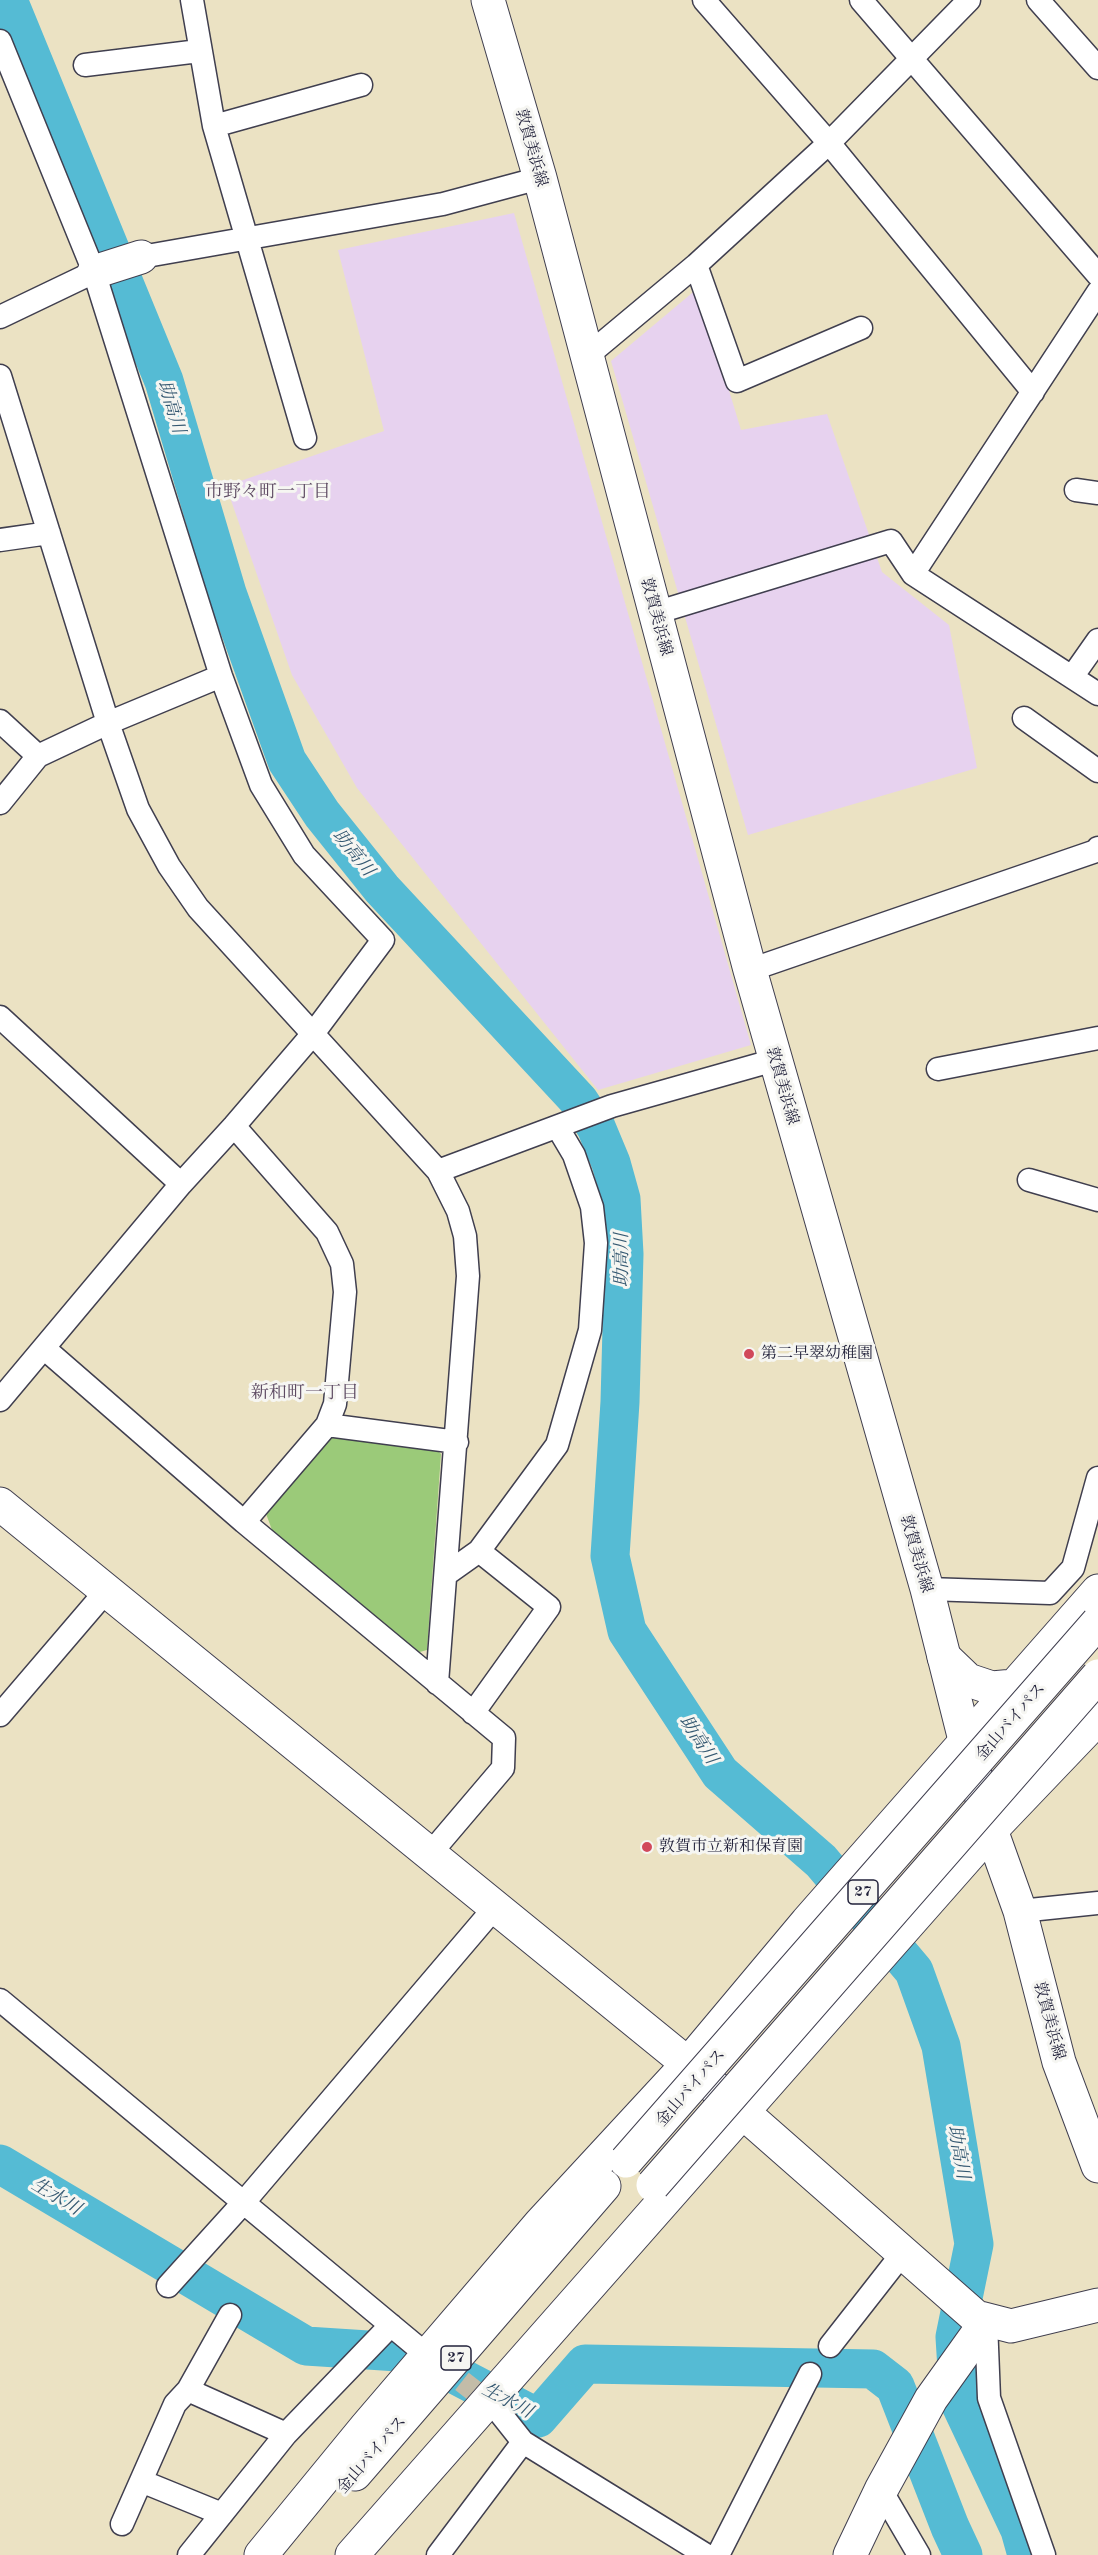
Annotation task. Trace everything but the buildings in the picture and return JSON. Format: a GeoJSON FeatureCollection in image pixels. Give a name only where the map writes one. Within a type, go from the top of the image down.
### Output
{"type":"FeatureCollection","features":[{"type":"Feature","properties":{"kind":"main road","name":"敦賀美浜線"},"geometry":{"type":"LineString","coordinates":[[488,0],[540,178],[750,970],[927,1589],[965,1740],[991,1830],[1020,1911],[1059,2062],[1098,2166]]}},
{"type":"Feature","properties":{"kind":"main road"},"geometry":{"type":"LineString","coordinates":[[94,273],[141,257]]}},
{"type":"Feature","properties":{"kind":"main road"},"geometry":{"type":"LineString","coordinates":[[3,1513],[107,1590],[688,2064],[902,2254],[981,2320],[1011,2326],[1098,2305]]}},
{"type":"Feature","properties":{"kind":"main road"},"geometry":{"type":"LineString","coordinates":[[261,2555],[358,2436],[540,2223],[688,2064],[965,1740],[1098,1591]]}},
{"type":"Feature","properties":{"kind":"main road","name":"金山バイパス"},"geometry":{"type":"LineString","coordinates":[[285,2555],[1098,1622]]}},
{"type":"Feature","properties":{"kind":"main road"},"geometry":{"type":"LineString","coordinates":[[944,1657],[968,1680],[992,1688],[1014,1686]]}},
{"type":"Feature","properties":{"kind":"main road","name":"金山バイパス"},"geometry":{"type":"LineString","coordinates":[[327,2555],[1098,1676]]}},
{"type":"Feature","properties":{"kind":"main road"},"geometry":{"type":"LineString","coordinates":[[352,2555],[991,1830],[1098,1718]]}},
{"type":"Feature","properties":{"kind":"main road"},"geometry":{"type":"LineString","coordinates":[[850,2555],[881,2490],[931,2399],[981,2320]]}},
{"type":"Feature","properties":{"kind":"street"},"geometry":{"type":"LineString","coordinates":[[192,0],[199,51],[214,126],[305,438]]}},
{"type":"Feature","properties":{"kind":"street"},"geometry":{"type":"LineString","coordinates":[[705,0],[829,142],[1033,392]]}},
{"type":"Feature","properties":{"kind":"street"},"geometry":{"type":"LineString","coordinates":[[861,0],[1098,275]]}},
{"type":"Feature","properties":{"kind":"street"},"geometry":{"type":"LineString","coordinates":[[587,356],[696,265],[829,142],[969,0]]}},
{"type":"Feature","properties":{"kind":"street"},"geometry":{"type":"LineString","coordinates":[[1038,0],[1098,68]]}},
{"type":"Feature","properties":{"kind":"street"},"geometry":{"type":"LineString","coordinates":[[0,41],[94,273],[221,676],[267,795],[304,855],[383,940],[312,1035],[181,1184],[0,1400]]}},
{"type":"Feature","properties":{"kind":"street"},"geometry":{"type":"LineString","coordinates":[[85,65],[199,51]]}},
{"type":"Feature","properties":{"kind":"street"},"geometry":{"type":"LineString","coordinates":[[214,126],[361,85]]}},
{"type":"Feature","properties":{"kind":"street"},"geometry":{"type":"LineString","coordinates":[[141,257],[443,204],[540,178]]}},
{"type":"Feature","properties":{"kind":"street"},"geometry":{"type":"LineString","coordinates":[[696,265],[737,381],[861,328]]}},
{"type":"Feature","properties":{"kind":"street"},"geometry":{"type":"LineString","coordinates":[[0,317],[94,273]]}},
{"type":"Feature","properties":{"kind":"street"},"geometry":{"type":"LineString","coordinates":[[913,574],[1098,292]]}},
{"type":"Feature","properties":{"kind":"street"},"geometry":{"type":"LineString","coordinates":[[0,376],[108,723],[138,809],[169,866],[198,908],[438,1171],[458,1211],[465,1236],[468,1276],[448,1573],[437,1683]]}},
{"type":"Feature","properties":{"kind":"street"},"geometry":{"type":"LineString","coordinates":[[0,540],[48,532]]}},
{"type":"Feature","properties":{"kind":"street"},"geometry":{"type":"LineString","coordinates":[[655,613],[891,541],[913,574],[1098,694]]}},
{"type":"Feature","properties":{"kind":"street"},"geometry":{"type":"LineString","coordinates":[[1072,677],[1098,640]]}},
{"type":"Feature","properties":{"kind":"street"},"geometry":{"type":"LineString","coordinates":[[0,803],[38,756],[108,723],[221,676]]}},
{"type":"Feature","properties":{"kind":"street"},"geometry":{"type":"LineString","coordinates":[[1024,718],[1098,771]]}},
{"type":"Feature","properties":{"kind":"street"},"geometry":{"type":"LineString","coordinates":[[0,721],[38,756]]}},
{"type":"Feature","properties":{"kind":"street"},"geometry":{"type":"LineString","coordinates":[[750,970],[1097,852]]}},
{"type":"Feature","properties":{"kind":"street"},"geometry":{"type":"LineString","coordinates":[[0,1017],[181,1184]]}},
{"type":"Feature","properties":{"kind":"street"},"geometry":{"type":"LineString","coordinates":[[939,1069],[1098,1038]]}},
{"type":"Feature","properties":{"kind":"street"},"geometry":{"type":"LineString","coordinates":[[438,1171],[612,1106],[775,1060]]}},
{"type":"Feature","properties":{"kind":"street"},"geometry":{"type":"LineString","coordinates":[[234,1126],[327,1232],[342,1264],[345,1292],[336,1393],[327,1425],[244,1522]]}},
{"type":"Feature","properties":{"kind":"street"},"geometry":{"type":"LineString","coordinates":[[448,1573],[479,1551],[557,1445],[590,1330],[596,1243],[592,1207],[574,1155],[558,1128]]}},
{"type":"Feature","properties":{"kind":"street"},"geometry":{"type":"LineString","coordinates":[[1029,1180],[1098,1200]]}},
{"type":"Feature","properties":{"kind":"street"},"geometry":{"type":"LineString","coordinates":[[45,1349],[244,1522],[504,1738],[502,1767],[429,1855]]}},
{"type":"Feature","properties":{"kind":"street"},"geometry":{"type":"LineString","coordinates":[[327,1425],[457,1442]]}},
{"type":"Feature","properties":{"kind":"street"},"geometry":{"type":"LineString","coordinates":[[927,1589],[1050,1593],[1089,1547],[1098,1478]]}},
{"type":"Feature","properties":{"kind":"street"},"geometry":{"type":"LineString","coordinates":[[473,1713],[549,1607],[479,1551]]}},
{"type":"Feature","properties":{"kind":"street"},"geometry":{"type":"LineString","coordinates":[[0,1715],[107,1590]]}},
{"type":"Feature","properties":{"kind":"street"},"geometry":{"type":"LineString","coordinates":[[1020,1911],[1098,1903]]}},
{"type":"Feature","properties":{"kind":"street"},"geometry":{"type":"LineString","coordinates":[[168,2286],[244,2202],[496,1906]]}},
{"type":"Feature","properties":{"kind":"street"},"geometry":{"type":"LineString","coordinates":[[0,2000],[416,2346]]}},
{"type":"Feature","properties":{"kind":"street"},"geometry":{"type":"LineString","coordinates":[[830,2346],[902,2254]]}},
{"type":"Feature","properties":{"kind":"street"},"geometry":{"type":"LineString","coordinates":[[122,2524],[175,2404],[188,2390],[231,2315]]}},
{"type":"Feature","properties":{"kind":"street"},"geometry":{"type":"LineString","coordinates":[[981,2320],[989,2398],[1044,2555]]}},
{"type":"Feature","properties":{"kind":"street"},"geometry":{"type":"LineString","coordinates":[[189,2555],[286,2434],[391,2325]]}},
{"type":"Feature","properties":{"kind":"street"},"geometry":{"type":"LineString","coordinates":[[718,2555],[810,2374]]}},
{"type":"Feature","properties":{"kind":"street"},"geometry":{"type":"LineString","coordinates":[[188,2390],[286,2434]]}},
{"type":"Feature","properties":{"kind":"street"},"geometry":{"type":"LineString","coordinates":[[496,2408],[523,2442],[706,2555]]}},
{"type":"Feature","properties":{"kind":"street"},"geometry":{"type":"LineString","coordinates":[[438,2555],[523,2442]]}},
{"type":"Feature","properties":{"kind":"street"},"geometry":{"type":"LineString","coordinates":[[141,2481],[222,2514]]}},
{"type":"Feature","properties":{"kind":"street"},"geometry":{"type":"LineString","coordinates":[[881,2490],[919,2555]]}},
{"type":"Feature","properties":{"kind":"shaded area"},"geometry":{"type":"Polygon","coordinates":[[[514,213],[751,1045],[598,1090],[357,788],[292,675],[226,486],[384,431],[338,250],[514,213]]]}},
{"type":"Feature","properties":{"kind":"shaded area"},"geometry":{"type":"Polygon","coordinates":[[[698,288],[741,430],[827,414],[882,572],[949,625],[977,768],[748,835],[611,361],[698,288]]]}},
{"type":"Feature","properties":{"kind":"green space"},"geometry":{"type":"Polygon","coordinates":[[[333,1437],[432,1445],[441,1454],[427,1650],[416,1653],[272,1530],[265,1511],[324,1442],[333,1437]]]}},
{"type":"Feature","properties":{"kind":"waterway","name":"助高川"},"geometry":{"type":"LineString","coordinates":[[8,0],[164,381],[227,593],[287,761],[322,814],[382,889],[579,1101],[596,1127],[611,1163],[621,1199],[624,1254],[620,1402],[610,1556],[627,1631],[720,1773],[821,1861],[914,1971],[941,2046],[974,2244],[955,2337],[959,2401],[1020,2530],[1027,2555]]}},
{"type":"Feature","properties":{"kind":"waterway","name":"生水川"},"geometry":{"type":"LineString","coordinates":[[0,2164],[306,2346],[414,2353],[538,2418],[585,2364],[873,2369],[895,2386],[963,2555]]}},
{"type":"Feature","properties":{"kind":"tunnel"},"geometry":{"type":"LineString","coordinates":[[436,2361],[496,2408]]}},
{"type":"Feature","properties":{"kind":"place","name":"第二早翠幼稚園"},"geometry":{"type":"Point","coordinates":[749,1354]}},
{"type":"Feature","properties":{"kind":"place","name":"敦賀市立新和保育園"},"geometry":{"type":"Point","coordinates":[647,1847]}},
{"type":"Feature","properties":{"kind":"district","name":"市野々町一丁目"},"geometry":{"type":"Point","coordinates":[268,492]}},
{"type":"Feature","properties":{"kind":"district","name":"新和町一丁目"},"geometry":{"type":"Point","coordinates":[305,1393]}}]}
